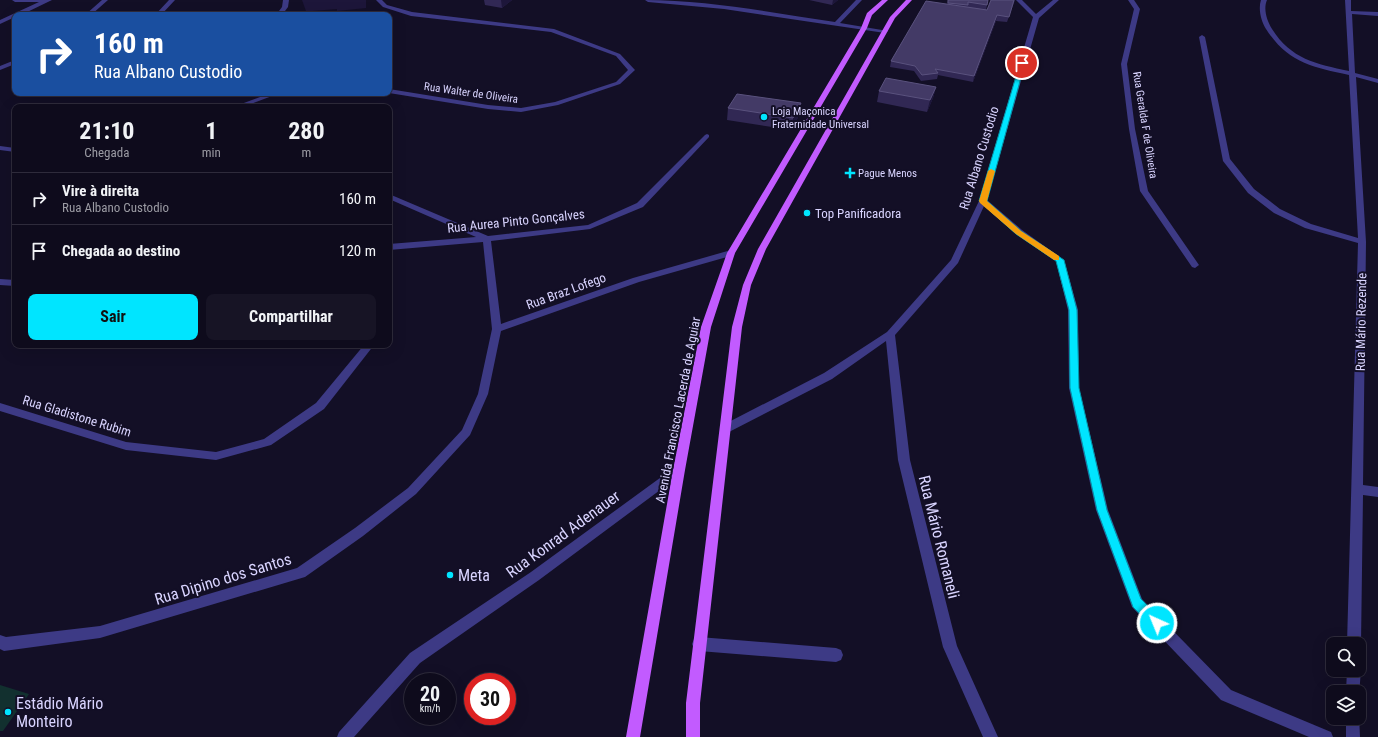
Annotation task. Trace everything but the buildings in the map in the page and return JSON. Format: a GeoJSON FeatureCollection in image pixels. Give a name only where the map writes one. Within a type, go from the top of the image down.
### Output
{"type":"FeatureCollection","features":[{"type":"Feature","properties":{"kind":"main road","name":"Avenida Francisco Lacerda de Aguiar"},"geometry":{"type":"LineString","coordinates":[[633,737],[679,470],[706,327],[731,252],[864,28],[869,14],[885,0]]}},
{"type":"Feature","properties":{"kind":"main road"},"geometry":{"type":"LineString","coordinates":[[693,737],[693,704],[737,327],[747,285],[762,249],[885,31],[893,17],[909,0]]}},
{"type":"Feature","properties":{"kind":"street"},"geometry":{"type":"LineString","coordinates":[[15,0],[48,0]]}},
{"type":"Feature","properties":{"kind":"street"},"geometry":{"type":"LineString","coordinates":[[22,12],[48,0]]}},
{"type":"Feature","properties":{"kind":"street"},"geometry":{"type":"LineString","coordinates":[[91,12],[105,0]]}},
{"type":"Feature","properties":{"kind":"street"},"geometry":{"type":"LineString","coordinates":[[161,12],[172,0]]}},
{"type":"Feature","properties":{"kind":"street"},"geometry":{"type":"LineString","coordinates":[[281,12],[286,0]]}},
{"type":"Feature","properties":{"kind":"street","name":"Rua Walter de Oliveira"},"geometry":{"type":"LineString","coordinates":[[379,0],[386,6],[411,14],[552,30],[618,55],[632,70],[618,83],[556,104],[521,110],[488,107],[392,91]]}},
{"type":"Feature","properties":{"kind":"street"},"geometry":{"type":"LineString","coordinates":[[648,0],[724,7],[885,31]]}},
{"type":"Feature","properties":{"kind":"street"},"geometry":{"type":"LineString","coordinates":[[724,7],[730,0]]}},
{"type":"Feature","properties":{"kind":"street"},"geometry":{"type":"LineString","coordinates":[[836,24],[859,0]]}},
{"type":"Feature","properties":{"kind":"street"},"geometry":{"type":"LineString","coordinates":[[1019,0],[1036,17],[1056,0]]}},
{"type":"Feature","properties":{"kind":"street","name":"Rua Geralda F de Oliveira"},"geometry":{"type":"LineString","coordinates":[[1131,0],[1137,9],[1124,64],[1132,129],[1144,191],[1195,265]]}},
{"type":"Feature","properties":{"kind":"street"},"geometry":{"type":"LineString","coordinates":[[1264,0],[1262,5],[1265,24],[1276,40],[1292,55],[1315,66],[1378,81]]}},
{"type":"Feature","properties":{"kind":"street","name":"Rua Mário Rezende"},"geometry":{"type":"LineString","coordinates":[[1348,0],[1362,242],[1354,637]]}},
{"type":"Feature","properties":{"kind":"street"},"geometry":{"type":"LineString","coordinates":[[1348,12],[1378,14]]}},
{"type":"Feature","properties":{"kind":"street"},"geometry":{"type":"LineString","coordinates":[[0,22],[12,16]]}},
{"type":"Feature","properties":{"kind":"street","name":"Rua Albano Custodio"},"geometry":{"type":"LineString","coordinates":[[725,429],[828,376],[890,334],[955,261],[983,201],[1036,17]]}},
{"type":"Feature","properties":{"kind":"street"},"geometry":{"type":"LineString","coordinates":[[1202,37],[1226,159],[1247,186],[1251,191],[1277,211],[1308,226],[1362,242]]}},
{"type":"Feature","properties":{"kind":"street"},"geometry":{"type":"LineString","coordinates":[[0,68],[12,63]]}},
{"type":"Feature","properties":{"kind":"street"},"geometry":{"type":"LineString","coordinates":[[245,104],[268,96]]}},
{"type":"Feature","properties":{"kind":"street","name":"Rua Aurea Pinto Gonçalves"},"geometry":{"type":"LineString","coordinates":[[392,247],[590,228],[640,205],[707,136]]}},
{"type":"Feature","properties":{"kind":"street"},"geometry":{"type":"LineString","coordinates":[[0,148],[12,150]]}},
{"type":"Feature","properties":{"kind":"street"},"geometry":{"type":"LineString","coordinates":[[392,197],[487,238],[497,329]]}},
{"type":"Feature","properties":{"kind":"street"},"geometry":{"type":"LineString","coordinates":[[983,201],[1019,232],[1060,260],[1073,310],[1074,388],[1102,510],[1137,603],[1226,695],[1326,737]]}},
{"type":"Feature","properties":{"kind":"street","name":"Rua Braz Lofego"},"geometry":{"type":"LineString","coordinates":[[497,329],[636,280],[731,252]]}},
{"type":"Feature","properties":{"kind":"street"},"geometry":{"type":"LineString","coordinates":[[0,282],[12,283]]}},
{"type":"Feature","properties":{"kind":"street","name":"Rua Dipino dos Santos"},"geometry":{"type":"LineString","coordinates":[[0,641],[4,644],[100,632],[301,573],[359,532],[412,491],[466,432],[483,394],[497,329]]}},
{"type":"Feature","properties":{"kind":"street","name":"Rua Mário Romaneli"},"geometry":{"type":"LineString","coordinates":[[890,334],[904,460],[950,648],[991,737]]}},
{"type":"Feature","properties":{"kind":"street","name":"Rua Gladistone Rubim"},"geometry":{"type":"LineString","coordinates":[[0,408],[126,446],[216,456],[267,442],[320,406],[367,348]]}},
{"type":"Feature","properties":{"kind":"street","name":"Rua Konrad Adenauer"},"geometry":{"type":"LineString","coordinates":[[344,737],[415,658],[535,576],[679,470]]}},
{"type":"Feature","properties":{"kind":"street"},"geometry":{"type":"LineString","coordinates":[[1357,489],[1378,492]]}},
{"type":"Feature","properties":{"kind":"street"},"geometry":{"type":"LineString","coordinates":[[700,644],[836,655]]}},
{"type":"Feature","properties":{"kind":"street"},"geometry":{"type":"LineString","coordinates":[[1352,737],[1353,725]]}},
{"type":"Feature","properties":{"kind":"green space","name":"Estádio Mário Monteiro"},"geometry":{"type":"Polygon","coordinates":[[[0,685],[29,694],[3,731],[0,731],[0,685]]]}},
{"type":"Feature","properties":{"kind":"slow traffic"},"geometry":{"type":"LineString","coordinates":[[991,171],[983,201],[1019,232],[1057,258]]}},
{"type":"Feature","properties":{"kind":"place","name":"Loja Maçonica Fraternidade Universal"},"geometry":{"type":"Point","coordinates":[764,117]}},
{"type":"Feature","properties":{"kind":"place","name":"Pague Menos"},"geometry":{"type":"Point","coordinates":[850,173]}},
{"type":"Feature","properties":{"kind":"place","name":"Top Panificadora"},"geometry":{"type":"Point","coordinates":[807,213]}},
{"type":"Feature","properties":{"kind":"place","name":"Meta"},"geometry":{"type":"Point","coordinates":[450,575]}},
{"type":"Feature","properties":{"kind":"place","name":"Estádio Mário Monteiro"},"geometry":{"type":"Point","coordinates":[8,712]}},
{"type":"Feature","properties":{"kind":"route"},"geometry":{"type":"LineString","coordinates":[[1022,63],[983,201],[1019,232],[1060,260],[1073,310],[1074,388],[1102,510],[1137,603],[1157,623]]}}]}
